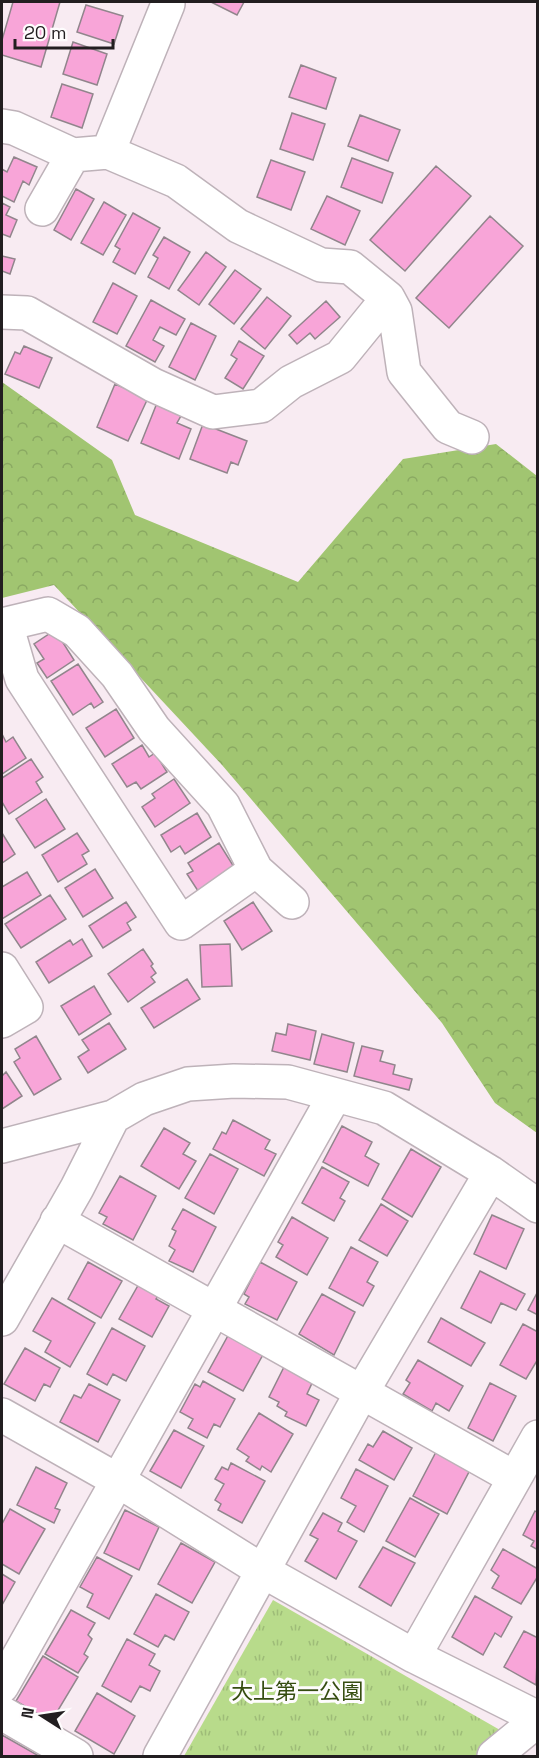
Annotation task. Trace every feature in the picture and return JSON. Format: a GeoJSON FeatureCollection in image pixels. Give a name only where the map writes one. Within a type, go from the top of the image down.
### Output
{"type":"FeatureCollection","features":[{"type":"Feature","properties":{"kind":"street"},"geometry":{"type":"LineString","coordinates":[[108,152],[168,4]]}},
{"type":"Feature","properties":{"kind":"street"},"geometry":{"type":"LineString","coordinates":[[2,126],[14,128],[73,155],[108,152],[176,181],[249,231],[321,265],[350,267],[388,298],[395,311],[404,372],[448,427],[472,437]]}},
{"type":"Feature","properties":{"kind":"street"},"geometry":{"type":"LineString","coordinates":[[42,209],[73,155]]}},
{"type":"Feature","properties":{"kind":"street"},"geometry":{"type":"LineString","coordinates":[[2,312],[27,314],[153,385],[213,412],[261,406],[291,382],[340,357],[388,298]]}},
{"type":"Feature","properties":{"kind":"street"},"geometry":{"type":"LineString","coordinates":[[256,870],[181,923],[22,679],[4,624],[48,614],[76,631],[117,675],[154,729],[223,805],[256,870],[292,902]]}},
{"type":"Feature","properties":{"kind":"street"},"geometry":{"type":"LineString","coordinates":[[2,969],[26,1006],[2,1021]]}},
{"type":"Feature","properties":{"kind":"street"},"geometry":{"type":"LineString","coordinates":[[2,1146],[113,1117],[144,1100],[188,1084],[234,1081],[288,1082],[384,1108],[490,1173],[537,1206]]}},
{"type":"Feature","properties":{"kind":"street"},"geometry":{"type":"LineString","coordinates":[[2,1686],[335,1095]]}},
{"type":"Feature","properties":{"kind":"street"},"geometry":{"type":"LineString","coordinates":[[2,1319],[113,1117]]}},
{"type":"Feature","properties":{"kind":"street"},"geometry":{"type":"LineString","coordinates":[[160,1756],[363,1390],[490,1173]]}},
{"type":"Feature","properties":{"kind":"street"},"geometry":{"type":"LineString","coordinates":[[57,1221],[363,1390],[513,1477]]}},
{"type":"Feature","properties":{"kind":"street"},"geometry":{"type":"LineString","coordinates":[[2,1415],[117,1480],[263,1571],[414,1656],[537,1719],[494,1756]]}},
{"type":"Feature","properties":{"kind":"street"},"geometry":{"type":"LineString","coordinates":[[414,1656],[537,1437]]}},
{"type":"Feature","properties":{"kind":"street"},"geometry":{"type":"LineString","coordinates":[[2,1713],[75,1756]]}},
{"type":"Feature","properties":{"kind":"green space"},"geometry":{"type":"Polygon","coordinates":[[[2,382],[112,460],[135,515],[298,582],[403,459],[496,444],[537,476],[537,1133],[495,1103],[442,1023],[222,765],[54,585],[2,598],[2,382]]]}},
{"type":"Feature","properties":{"kind":"green space","name":"大上第一公園"},"geometry":{"type":"Polygon","coordinates":[[[273,1600],[507,1734],[481,1756],[184,1756],[273,1600]]]}},
{"type":"Feature","properties":{"kind":"building"},"geometry":{"type":"Polygon","coordinates":[[[13,2],[60,2],[41,67],[2,55],[2,40],[13,2]]]}},
{"type":"Feature","properties":{"kind":"building"},"geometry":{"type":"Polygon","coordinates":[[[211,2],[244,2],[237,15],[211,2]]]}},
{"type":"Feature","properties":{"kind":"building"},"geometry":{"type":"Polygon","coordinates":[[[86,5],[123,16],[114,44],[77,32],[86,5]]]}},
{"type":"Feature","properties":{"kind":"building"},"geometry":{"type":"Polygon","coordinates":[[[73,42],[107,54],[97,85],[63,74],[73,42]]]}},
{"type":"Feature","properties":{"kind":"building"},"geometry":{"type":"Polygon","coordinates":[[[301,65],[336,78],[326,109],[289,97],[301,65]]]}},
{"type":"Feature","properties":{"kind":"building"},"geometry":{"type":"Polygon","coordinates":[[[62,84],[93,94],[82,128],[51,117],[62,84]]]}},
{"type":"Feature","properties":{"kind":"building"},"geometry":{"type":"Polygon","coordinates":[[[292,113],[325,124],[313,160],[280,149],[292,113]]]}},
{"type":"Feature","properties":{"kind":"building"},"geometry":{"type":"Polygon","coordinates":[[[360,115],[400,130],[388,161],[348,146],[360,115]]]}},
{"type":"Feature","properties":{"kind":"building"},"geometry":{"type":"Polygon","coordinates":[[[14,157],[37,167],[29,185],[23,181],[14,202],[2,196],[2,169],[7,172],[14,157]]]}},
{"type":"Feature","properties":{"kind":"building"},"geometry":{"type":"Polygon","coordinates":[[[352,158],[393,173],[382,203],[341,187],[352,158]]]}},
{"type":"Feature","properties":{"kind":"building"},"geometry":{"type":"Polygon","coordinates":[[[271,160],[305,172],[291,210],[257,197],[271,160]]]}},
{"type":"Feature","properties":{"kind":"building"},"geometry":{"type":"Polygon","coordinates":[[[436,166],[471,196],[405,271],[370,240],[436,166]]]}},
{"type":"Feature","properties":{"kind":"building"},"geometry":{"type":"Polygon","coordinates":[[[76,189],[94,199],[71,240],[54,230],[76,189]]]}},
{"type":"Feature","properties":{"kind":"building"},"geometry":{"type":"Polygon","coordinates":[[[327,196],[360,211],[345,245],[311,229],[327,196]]]}},
{"type":"Feature","properties":{"kind":"building"},"geometry":{"type":"Polygon","coordinates":[[[104,202],[126,215],[103,255],[81,243],[104,202]]]}},
{"type":"Feature","properties":{"kind":"building"},"geometry":{"type":"Polygon","coordinates":[[[2,203],[10,207],[6,215],[17,220],[10,237],[2,234],[2,203]]]}},
{"type":"Feature","properties":{"kind":"building"},"geometry":{"type":"Polygon","coordinates":[[[133,213],[160,228],[135,274],[113,262],[120,249],[115,246],[133,213]]]}},
{"type":"Feature","properties":{"kind":"building"},"geometry":{"type":"Polygon","coordinates":[[[490,216],[523,246],[449,328],[416,298],[490,216]]]}},
{"type":"Feature","properties":{"kind":"building"},"geometry":{"type":"Polygon","coordinates":[[[164,237],[190,252],[169,289],[148,277],[158,258],[153,255],[164,237]]]}},
{"type":"Feature","properties":{"kind":"building"},"geometry":{"type":"Polygon","coordinates":[[[206,252],[226,267],[199,305],[178,290],[206,252]]]}},
{"type":"Feature","properties":{"kind":"building"},"geometry":{"type":"Polygon","coordinates":[[[2,256],[15,259],[10,274],[2,271],[2,256]]]}},
{"type":"Feature","properties":{"kind":"building"},"geometry":{"type":"Polygon","coordinates":[[[235,270],[261,289],[234,324],[209,304],[235,270]]]}},
{"type":"Feature","properties":{"kind":"building"},"geometry":{"type":"Polygon","coordinates":[[[113,283],[137,296],[117,334],[93,322],[113,283]]]}},
{"type":"Feature","properties":{"kind":"building"},"geometry":{"type":"Polygon","coordinates":[[[267,297],[291,316],[265,349],[241,329],[267,297]]]}},
{"type":"Feature","properties":{"kind":"building"},"geometry":{"type":"Polygon","coordinates":[[[151,300],[185,319],[176,335],[160,327],[153,340],[164,346],[155,362],[126,346],[151,300]]]}},
{"type":"Feature","properties":{"kind":"building"},"geometry":{"type":"Polygon","coordinates":[[[326,301],[340,317],[315,339],[310,333],[297,344],[289,335],[326,301]]]}},
{"type":"Feature","properties":{"kind":"building"},"geometry":{"type":"Polygon","coordinates":[[[191,323],[216,336],[195,380],[169,367],[191,323]]]}},
{"type":"Feature","properties":{"kind":"building"},"geometry":{"type":"Polygon","coordinates":[[[239,341],[264,356],[243,389],[225,378],[237,359],[231,355],[239,341]]]}},
{"type":"Feature","properties":{"kind":"building"},"geometry":{"type":"Polygon","coordinates":[[[24,346],[52,358],[39,388],[5,374],[15,352],[20,354],[24,346]]]}},
{"type":"Feature","properties":{"kind":"building"},"geometry":{"type":"Polygon","coordinates":[[[115,384],[148,398],[128,441],[97,427],[115,384]]]}},
{"type":"Feature","properties":{"kind":"building"},"geometry":{"type":"Polygon","coordinates":[[[157,403],[182,414],[177,423],[191,429],[179,459],[141,443],[157,403]]]}},
{"type":"Feature","properties":{"kind":"building"},"geometry":{"type":"Polygon","coordinates":[[[203,424],[247,441],[238,465],[231,462],[227,473],[190,459],[203,424]]]}},
{"type":"Feature","properties":{"kind":"building"},"geometry":{"type":"Polygon","coordinates":[[[55,630],[74,660],[47,678],[37,663],[44,659],[34,644],[55,630]]]}},
{"type":"Feature","properties":{"kind":"building"},"geometry":{"type":"Polygon","coordinates":[[[78,664],[103,702],[94,708],[91,703],[73,715],[51,681],[78,664]]]}},
{"type":"Feature","properties":{"kind":"building"},"geometry":{"type":"Polygon","coordinates":[[[116,709],[134,738],[105,757],[86,728],[116,709]]]}},
{"type":"Feature","properties":{"kind":"building"},"geometry":{"type":"Polygon","coordinates":[[[2,734],[6,742],[13,737],[26,758],[2,774],[2,734]]]}},
{"type":"Feature","properties":{"kind":"building"},"geometry":{"type":"Polygon","coordinates":[[[142,745],[149,757],[155,753],[167,772],[141,789],[136,782],[127,787],[112,764],[142,745]]]}},
{"type":"Feature","properties":{"kind":"building"},"geometry":{"type":"Polygon","coordinates":[[[31,759],[43,777],[36,782],[42,792],[9,814],[2,802],[2,778],[31,759]]]}},
{"type":"Feature","properties":{"kind":"building"},"geometry":{"type":"Polygon","coordinates":[[[174,779],[190,803],[155,827],[142,807],[155,798],[152,794],[174,779]]]}},
{"type":"Feature","properties":{"kind":"building"},"geometry":{"type":"Polygon","coordinates":[[[46,799],[65,829],[35,848],[16,819],[46,799]]]}},
{"type":"Feature","properties":{"kind":"building"},"geometry":{"type":"Polygon","coordinates":[[[197,813],[211,837],[185,854],[180,846],[171,852],[161,835],[197,813]]]}},
{"type":"Feature","properties":{"kind":"building"},"geometry":{"type":"Polygon","coordinates":[[[2,833],[15,854],[2,863],[2,833]]]}},
{"type":"Feature","properties":{"kind":"building"},"geometry":{"type":"Polygon","coordinates":[[[77,833],[89,851],[82,855],[87,864],[58,882],[42,855],[77,833]]]}},
{"type":"Feature","properties":{"kind":"building"},"geometry":{"type":"Polygon","coordinates":[[[219,843],[234,867],[198,891],[187,874],[193,871],[188,863],[219,843]]]}},
{"type":"Feature","properties":{"kind":"building"},"geometry":{"type":"Polygon","coordinates":[[[95,869],[113,898],[83,917],[65,888],[95,869]]]}},
{"type":"Feature","properties":{"kind":"building"},"geometry":{"type":"Polygon","coordinates":[[[27,872],[41,895],[2,919],[2,887],[27,872]]]}},
{"type":"Feature","properties":{"kind":"building"},"geometry":{"type":"Polygon","coordinates":[[[50,895],[66,919],[21,948],[5,924],[50,895]]]}},
{"type":"Feature","properties":{"kind":"building"},"geometry":{"type":"Polygon","coordinates":[[[126,902],[136,917],[127,923],[131,930],[103,948],[89,926],[126,902]]]}},
{"type":"Feature","properties":{"kind":"building"},"geometry":{"type":"Polygon","coordinates":[[[253,902],[272,931],[242,950],[224,921],[253,902]]]}},
{"type":"Feature","properties":{"kind":"building"},"geometry":{"type":"Polygon","coordinates":[[[82,939],[92,956],[49,983],[36,962],[70,940],[73,945],[82,939]]]}},
{"type":"Feature","properties":{"kind":"building"},"geometry":{"type":"Polygon","coordinates":[[[230,944],[232,986],[202,987],[200,945],[230,944]]]}},
{"type":"Feature","properties":{"kind":"building"},"geometry":{"type":"Polygon","coordinates":[[[143,949],[153,964],[151,966],[156,973],[151,977],[155,982],[128,1002],[108,974],[143,949]]]}},
{"type":"Feature","properties":{"kind":"building"},"geometry":{"type":"Polygon","coordinates":[[[187,979],[200,999],[154,1028],[141,1008],[187,979]]]}},
{"type":"Feature","properties":{"kind":"building"},"geometry":{"type":"Polygon","coordinates":[[[94,986],[111,1014],[79,1035],[61,1006],[94,986]]]}},
{"type":"Feature","properties":{"kind":"building"},"geometry":{"type":"Polygon","coordinates":[[[109,1023],[126,1049],[88,1073],[78,1057],[89,1050],[82,1040],[109,1023]]]}},
{"type":"Feature","properties":{"kind":"building"},"geometry":{"type":"Polygon","coordinates":[[[288,1024],[316,1031],[310,1060],[272,1051],[276,1033],[286,1035],[288,1024]]]}},
{"type":"Feature","properties":{"kind":"building"},"geometry":{"type":"Polygon","coordinates":[[[322,1034],[354,1043],[347,1072],[314,1064],[322,1034]]]}},
{"type":"Feature","properties":{"kind":"building"},"geometry":{"type":"Polygon","coordinates":[[[36,1036],[61,1079],[34,1095],[14,1062],[20,1058],[15,1049],[36,1036]]]}},
{"type":"Feature","properties":{"kind":"building"},"geometry":{"type":"Polygon","coordinates":[[[362,1046],[383,1051],[380,1061],[395,1065],[393,1074],[412,1079],[409,1090],[354,1076],[362,1046]]]}},
{"type":"Feature","properties":{"kind":"building"},"geometry":{"type":"Polygon","coordinates":[[[6,1072],[22,1096],[2,1109],[2,1076],[6,1072]]]}},
{"type":"Feature","properties":{"kind":"building"},"geometry":{"type":"Polygon","coordinates":[[[233,1120],[270,1140],[265,1149],[276,1154],[264,1176],[213,1149],[222,1132],[226,1134],[233,1120]]]}},
{"type":"Feature","properties":{"kind":"building"},"geometry":{"type":"Polygon","coordinates":[[[342,1126],[372,1142],[365,1156],[379,1164],[368,1186],[323,1162],[342,1126]]]}},
{"type":"Feature","properties":{"kind":"building"},"geometry":{"type":"Polygon","coordinates":[[[164,1128],[190,1143],[183,1154],[196,1161],[179,1189],[141,1166],[164,1128]]]}},
{"type":"Feature","properties":{"kind":"building"},"geometry":{"type":"Polygon","coordinates":[[[411,1149],[441,1167],[412,1217],[382,1199],[411,1149]]]}},
{"type":"Feature","properties":{"kind":"building"},"geometry":{"type":"Polygon","coordinates":[[[210,1154],[238,1169],[214,1214],[185,1198],[210,1154]]]}},
{"type":"Feature","properties":{"kind":"building"},"geometry":{"type":"Polygon","coordinates":[[[322,1167],[349,1182],[340,1198],[345,1201],[334,1221],[302,1203],[322,1167]]]}},
{"type":"Feature","properties":{"kind":"building"},"geometry":{"type":"Polygon","coordinates":[[[120,1176],[156,1196],[133,1240],[103,1224],[107,1217],[99,1213],[120,1176]]]}},
{"type":"Feature","properties":{"kind":"building"},"geometry":{"type":"Polygon","coordinates":[[[381,1204],[408,1221],[387,1256],[359,1240],[381,1204]]]}},
{"type":"Feature","properties":{"kind":"building"},"geometry":{"type":"Polygon","coordinates":[[[183,1209],[216,1227],[193,1272],[169,1261],[175,1250],[169,1246],[176,1231],[172,1229],[183,1209]]]}},
{"type":"Feature","properties":{"kind":"building"},"geometry":{"type":"Polygon","coordinates":[[[492,1215],[524,1229],[506,1269],[474,1254],[492,1215]]]}},
{"type":"Feature","properties":{"kind":"building"},"geometry":{"type":"Polygon","coordinates":[[[292,1217],[328,1238],[307,1275],[276,1257],[283,1245],[278,1242],[292,1217]]]}},
{"type":"Feature","properties":{"kind":"building"},"geometry":{"type":"Polygon","coordinates":[[[351,1247],[378,1262],[367,1282],[374,1286],[363,1306],[329,1288],[351,1247]]]}},
{"type":"Feature","properties":{"kind":"building"},"geometry":{"type":"Polygon","coordinates":[[[88,1262],[122,1281],[101,1318],[68,1299],[88,1262]]]}},
{"type":"Feature","properties":{"kind":"building"},"geometry":{"type":"Polygon","coordinates":[[[260,1262],[297,1282],[277,1320],[245,1304],[249,1297],[244,1294],[260,1262]]]}},
{"type":"Feature","properties":{"kind":"building"},"geometry":{"type":"Polygon","coordinates":[[[480,1271],[525,1294],[516,1310],[501,1303],[491,1323],[461,1308],[480,1271]]]}},
{"type":"Feature","properties":{"kind":"building"},"geometry":{"type":"Polygon","coordinates":[[[140,1282],[160,1293],[156,1299],[169,1306],[152,1337],[119,1319],[140,1282]]]}},
{"type":"Feature","properties":{"kind":"building"},"geometry":{"type":"Polygon","coordinates":[[[538,1291],[538,1315],[528,1310],[538,1291]]]}},
{"type":"Feature","properties":{"kind":"building"},"geometry":{"type":"Polygon","coordinates":[[[322,1294],[355,1312],[334,1355],[299,1334],[322,1294]]]}},
{"type":"Feature","properties":{"kind":"building"},"geometry":{"type":"Polygon","coordinates":[[[52,1298],[95,1323],[70,1367],[45,1352],[51,1341],[33,1331],[52,1298]]]}},
{"type":"Feature","properties":{"kind":"building"},"geometry":{"type":"Polygon","coordinates":[[[441,1318],[485,1343],[471,1366],[428,1342],[441,1318]]]}},
{"type":"Feature","properties":{"kind":"building"},"geometry":{"type":"Polygon","coordinates":[[[523,1324],[538,1332],[538,1359],[526,1379],[500,1365],[523,1324]]]}},
{"type":"Feature","properties":{"kind":"building"},"geometry":{"type":"Polygon","coordinates":[[[112,1328],[145,1346],[126,1381],[113,1374],[107,1385],[87,1374],[112,1328]]]}},
{"type":"Feature","properties":{"kind":"building"},"geometry":{"type":"Polygon","coordinates":[[[230,1332],[265,1351],[243,1391],[208,1372],[230,1332]]]}},
{"type":"Feature","properties":{"kind":"building"},"geometry":{"type":"Polygon","coordinates":[[[25,1348],[60,1368],[50,1387],[44,1384],[35,1401],[4,1384],[25,1348]]]}},
{"type":"Feature","properties":{"kind":"building"},"geometry":{"type":"Polygon","coordinates":[[[418,1360],[463,1386],[449,1411],[436,1403],[432,1411],[403,1394],[410,1383],[406,1380],[418,1360]]]}},
{"type":"Feature","properties":{"kind":"building"},"geometry":{"type":"Polygon","coordinates":[[[284,1367],[313,1381],[307,1394],[319,1400],[306,1426],[285,1416],[287,1412],[277,1406],[279,1402],[269,1397],[284,1367]]]}},
{"type":"Feature","properties":{"kind":"building"},"geometry":{"type":"Polygon","coordinates":[[[203,1381],[235,1399],[220,1427],[214,1424],[207,1438],[188,1428],[193,1419],[180,1412],[195,1384],[200,1387],[203,1381]]]}},
{"type":"Feature","properties":{"kind":"building"},"geometry":{"type":"Polygon","coordinates":[[[490,1383],[516,1396],[493,1441],[468,1428],[490,1383]]]}},
{"type":"Feature","properties":{"kind":"building"},"geometry":{"type":"Polygon","coordinates":[[[89,1384],[120,1400],[98,1442],[60,1422],[74,1395],[81,1398],[89,1384]]]}},
{"type":"Feature","properties":{"kind":"building"},"geometry":{"type":"Polygon","coordinates":[[[259,1413],[293,1434],[271,1472],[262,1466],[260,1470],[246,1461],[249,1457],[237,1449],[259,1413]]]}},
{"type":"Feature","properties":{"kind":"building"},"geometry":{"type":"Polygon","coordinates":[[[174,1430],[204,1446],[181,1488],[150,1471],[174,1430]]]}},
{"type":"Feature","properties":{"kind":"building"},"geometry":{"type":"Polygon","coordinates":[[[383,1431],[412,1448],[394,1480],[359,1460],[368,1444],[373,1447],[383,1431]]]}},
{"type":"Feature","properties":{"kind":"building"},"geometry":{"type":"Polygon","coordinates":[[[437,1450],[471,1468],[447,1514],[413,1496],[437,1450]]]}},
{"type":"Feature","properties":{"kind":"building"},"geometry":{"type":"Polygon","coordinates":[[[231,1463],[265,1481],[242,1523],[218,1510],[221,1504],[215,1500],[224,1484],[215,1479],[222,1467],[228,1470],[231,1463]]]}},
{"type":"Feature","properties":{"kind":"building"},"geometry":{"type":"Polygon","coordinates":[[[36,1467],[67,1483],[55,1508],[60,1510],[54,1523],[17,1505],[36,1467]]]}},
{"type":"Feature","properties":{"kind":"building"},"geometry":{"type":"Polygon","coordinates":[[[356,1469],[388,1486],[364,1532],[347,1522],[356,1506],[341,1498],[356,1469]]]}},
{"type":"Feature","properties":{"kind":"building"},"geometry":{"type":"Polygon","coordinates":[[[410,1498],[439,1514],[415,1557],[386,1541],[410,1498]]]}},
{"type":"Feature","properties":{"kind":"building"},"geometry":{"type":"Polygon","coordinates":[[[10,1509],[45,1529],[19,1574],[2,1564],[2,1524],[10,1509]]]}},
{"type":"Feature","properties":{"kind":"building"},"geometry":{"type":"Polygon","coordinates":[[[125,1510],[159,1527],[139,1570],[104,1553],[125,1510]]]}},
{"type":"Feature","properties":{"kind":"building"},"geometry":{"type":"Polygon","coordinates":[[[535,1511],[538,1513],[538,1550],[531,1546],[534,1541],[523,1535],[535,1511]]]}},
{"type":"Feature","properties":{"kind":"building"},"geometry":{"type":"Polygon","coordinates":[[[323,1513],[342,1523],[338,1531],[357,1541],[336,1579],[305,1561],[318,1539],[310,1535],[323,1513]]]}},
{"type":"Feature","properties":{"kind":"building"},"geometry":{"type":"Polygon","coordinates":[[[181,1543],[215,1562],[192,1603],[158,1584],[181,1543]]]}},
{"type":"Feature","properties":{"kind":"building"},"geometry":{"type":"Polygon","coordinates":[[[383,1547],[415,1563],[391,1606],[359,1587],[383,1547]]]}},
{"type":"Feature","properties":{"kind":"building"},"geometry":{"type":"Polygon","coordinates":[[[503,1549],[538,1569],[538,1576],[521,1604],[492,1588],[499,1576],[491,1570],[503,1549]]]}},
{"type":"Feature","properties":{"kind":"building"},"geometry":{"type":"Polygon","coordinates":[[[97,1557],[132,1576],[109,1619],[87,1607],[93,1594],[80,1587],[97,1557]]]}},
{"type":"Feature","properties":{"kind":"building"},"geometry":{"type":"Polygon","coordinates":[[[2,1574],[15,1582],[2,1605],[2,1574]]]}},
{"type":"Feature","properties":{"kind":"building"},"geometry":{"type":"Polygon","coordinates":[[[156,1594],[189,1612],[174,1640],[165,1635],[158,1647],[134,1634],[156,1594]]]}},
{"type":"Feature","properties":{"kind":"building"},"geometry":{"type":"Polygon","coordinates":[[[475,1596],[512,1617],[501,1637],[495,1633],[483,1655],[452,1637],[475,1596]]]}},
{"type":"Feature","properties":{"kind":"building"},"geometry":{"type":"Polygon","coordinates":[[[71,1610],[95,1623],[88,1635],[92,1639],[84,1654],[88,1657],[78,1673],[45,1654],[71,1610]]]}},
{"type":"Feature","properties":{"kind":"building"},"geometry":{"type":"Polygon","coordinates":[[[524,1631],[538,1638],[536,1685],[504,1667],[524,1631]]]}},
{"type":"Feature","properties":{"kind":"building"},"geometry":{"type":"Polygon","coordinates":[[[127,1639],[155,1654],[149,1665],[160,1671],[150,1691],[140,1686],[131,1702],[102,1686],[127,1639]]]}},
{"type":"Feature","properties":{"kind":"building"},"geometry":{"type":"Polygon","coordinates":[[[43,1656],[78,1677],[51,1722],[16,1701],[43,1656]]]}},
{"type":"Feature","properties":{"kind":"building"},"geometry":{"type":"Polygon","coordinates":[[[97,1693],[135,1716],[114,1754],[75,1731],[97,1693]]]}},
{"type":"Feature","properties":{"kind":"building"},"geometry":{"type":"Polygon","coordinates":[[[2,1735],[39,1756],[2,1756],[2,1735]]]}}]}
